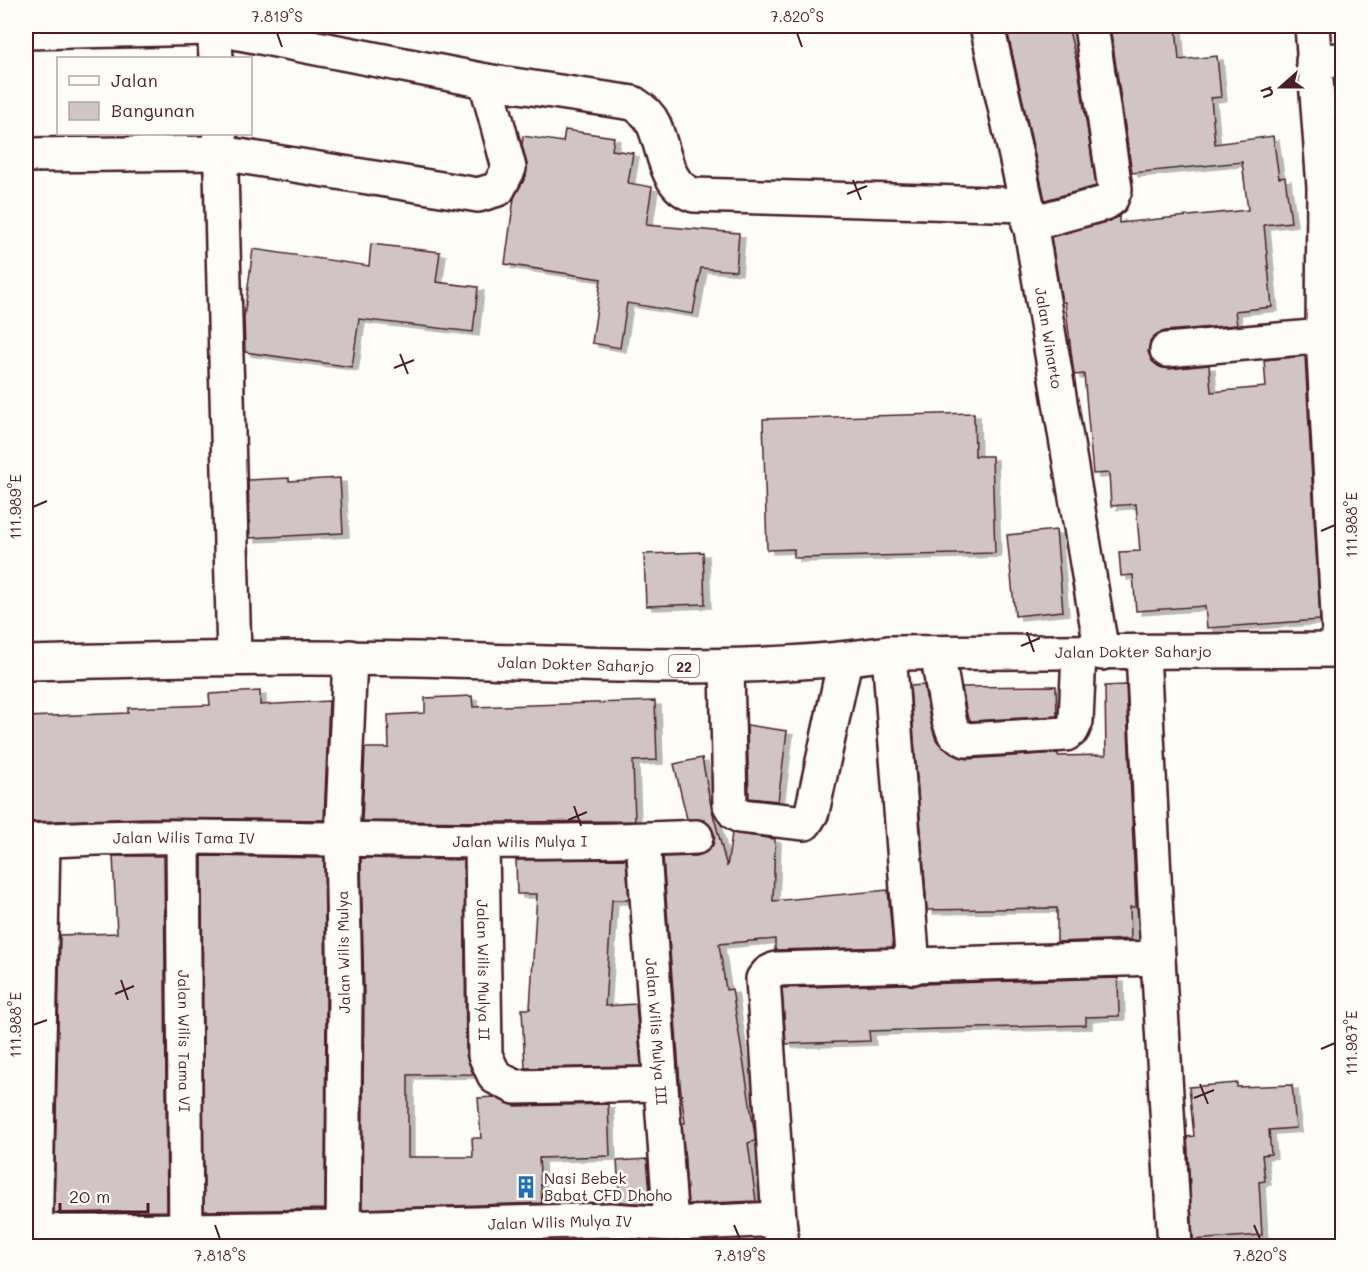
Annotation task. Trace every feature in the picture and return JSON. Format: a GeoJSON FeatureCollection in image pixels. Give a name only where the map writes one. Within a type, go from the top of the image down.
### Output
{"type":"FeatureCollection","features":[{"type":"Feature","properties":{"kind":"main road","name":"Jalan Winarto"},"geometry":{"type":"LineString","coordinates":[[937,653],[948,720],[954,733],[966,740],[1066,734],[1072,730],[1091,653],[1028,214],[987,26]]}},
{"type":"Feature","properties":{"kind":"main road"},"geometry":{"type":"LineString","coordinates":[[26,32],[215,37],[633,103],[645,111],[652,122],[673,181],[682,191],[694,195],[1028,214],[1105,203],[1111,199],[1115,189],[1091,26]]}},
{"type":"Feature","properties":{"kind":"main road"},"geometry":{"type":"LineString","coordinates":[[1311,26],[1328,60],[1323,336],[1341,650]]}},
{"type":"Feature","properties":{"kind":"main road"},"geometry":{"type":"LineString","coordinates":[[26,155],[220,143],[478,195],[498,189],[509,168],[486,81]]}},
{"type":"Feature","properties":{"kind":"main road"},"geometry":{"type":"LineString","coordinates":[[220,143],[234,657]]}},
{"type":"Feature","properties":{"kind":"main road"},"geometry":{"type":"LineString","coordinates":[[1167,350],[1323,336]]}},
{"type":"Feature","properties":{"kind":"main road","name":"Jalan Dokter Saharjo"},"geometry":{"type":"LineString","coordinates":[[26,663],[234,657],[350,657],[727,667],[845,660],[889,653],[1341,650]]}},
{"type":"Feature","properties":{"kind":"main road"},"geometry":{"type":"LineString","coordinates":[[1143,652],[1175,1246]]}},
{"type":"Feature","properties":{"kind":"main road"},"geometry":{"type":"LineString","coordinates":[[889,653],[913,967]]}},
{"type":"Feature","properties":{"kind":"main road","name":"Jalan Wilis Mulya"},"geometry":{"type":"LineString","coordinates":[[343,1237],[345,994],[342,840],[350,657]]}},
{"type":"Feature","properties":{"kind":"main road"},"geometry":{"type":"LineString","coordinates":[[727,667],[730,805],[740,816],[805,823],[812,812],[845,660]]}},
{"type":"Feature","properties":{"kind":"main road","name":"Jalan Wilis Tama IV"},"geometry":{"type":"LineString","coordinates":[[34,841],[183,837],[342,840]]}},
{"type":"Feature","properties":{"kind":"main road","name":"Jalan Wilis Tama VI"},"geometry":{"type":"LineString","coordinates":[[183,837],[187,1238]]}},
{"type":"Feature","properties":{"kind":"main road","name":"Jalan Wilis Mulya I"},"geometry":{"type":"LineString","coordinates":[[342,840],[603,842],[696,837]]}},
{"type":"Feature","properties":{"kind":"main road","name":"Jalan Wilis Mulya II"},"geometry":{"type":"LineString","coordinates":[[482,840],[485,1056],[495,1077],[515,1087],[660,1084]]}},
{"type":"Feature","properties":{"kind":"main road","name":"Jalan Wilis Mulya III"},"geometry":{"type":"LineString","coordinates":[[643,840],[671,1224]]}},
{"type":"Feature","properties":{"kind":"main road"},"geometry":{"type":"LineString","coordinates":[[32,1237],[34,841]]}},
{"type":"Feature","properties":{"kind":"main road"},"geometry":{"type":"LineString","coordinates":[[780,1233],[763,979],[768,973],[776,969],[913,967],[1158,958]]}},
{"type":"Feature","properties":{"kind":"main road","name":"Jalan Wilis Mulya IV"},"geometry":{"type":"LineString","coordinates":[[32,1237],[343,1237],[610,1233],[671,1224],[706,1234],[780,1233]]}},
{"type":"Feature","properties":{"kind":"building"},"geometry":{"type":"Polygon","coordinates":[[[1026,26],[1068,26],[1078,68],[1096,186],[1045,200],[1007,30],[1026,26]]]}},
{"type":"Feature","properties":{"kind":"building"},"geometry":{"type":"Polygon","coordinates":[[[1110,26],[1176,26],[1179,60],[1217,56],[1221,97],[1211,98],[1215,144],[1273,136],[1279,178],[1285,177],[1291,222],[1264,225],[1272,307],[1235,311],[1237,325],[1165,331],[1157,334],[1150,342],[1148,352],[1152,361],[1160,367],[1169,369],[1209,365],[1211,392],[1266,387],[1264,360],[1305,356],[1320,620],[1207,628],[1205,606],[1136,611],[1133,575],[1121,576],[1119,552],[1140,551],[1136,504],[1111,506],[1109,473],[1093,474],[1084,374],[1074,375],[1065,302],[1062,302],[1051,237],[1110,221],[1119,216],[1119,223],[1248,210],[1242,162],[1132,173],[1110,26]]]}},
{"type":"Feature","properties":{"kind":"building"},"geometry":{"type":"Polygon","coordinates":[[[565,130],[614,137],[612,150],[633,153],[628,183],[652,187],[646,225],[739,233],[736,271],[701,268],[693,314],[627,303],[620,348],[592,343],[601,279],[505,264],[514,198],[526,176],[527,164],[522,145],[523,136],[563,142],[565,130]]]}},
{"type":"Feature","properties":{"kind":"building"},"geometry":{"type":"Polygon","coordinates":[[[371,244],[440,252],[436,282],[478,287],[473,332],[359,319],[352,367],[245,352],[244,317],[253,249],[369,266],[371,244]]]}},
{"type":"Feature","properties":{"kind":"building"},"geometry":{"type":"Polygon","coordinates":[[[974,413],[975,456],[992,456],[995,553],[794,558],[794,549],[767,550],[763,419],[974,413]]]}},
{"type":"Feature","properties":{"kind":"building"},"geometry":{"type":"Polygon","coordinates":[[[289,478],[289,481],[340,478],[343,533],[250,538],[248,480],[289,478]]]}},
{"type":"Feature","properties":{"kind":"building"},"geometry":{"type":"Polygon","coordinates":[[[1056,530],[1063,611],[1015,616],[1007,535],[1056,530]]]}},
{"type":"Feature","properties":{"kind":"building"},"geometry":{"type":"Polygon","coordinates":[[[703,552],[705,604],[646,606],[644,554],[703,552]]]}},
{"type":"Feature","properties":{"kind":"building"},"geometry":{"type":"Polygon","coordinates":[[[924,685],[936,740],[945,749],[967,759],[1058,753],[1058,756],[1106,755],[1105,686],[1126,685],[1136,907],[1130,907],[1131,939],[1057,942],[1057,908],[927,910],[910,686],[924,685]]]}},
{"type":"Feature","properties":{"kind":"building"},"geometry":{"type":"Polygon","coordinates":[[[1056,686],[1057,716],[971,721],[967,715],[962,687],[1056,686]]]}},
{"type":"Feature","properties":{"kind":"building"},"geometry":{"type":"Polygon","coordinates":[[[260,691],[260,705],[329,701],[324,820],[145,818],[26,822],[26,717],[128,713],[128,708],[210,705],[209,694],[260,691]]]}},
{"type":"Feature","properties":{"kind":"building"},"geometry":{"type":"Polygon","coordinates":[[[472,696],[473,707],[655,701],[657,760],[633,761],[635,821],[362,821],[365,748],[389,748],[388,715],[425,713],[425,698],[472,696]]]}},
{"type":"Feature","properties":{"kind":"building"},"geometry":{"type":"Polygon","coordinates":[[[747,725],[787,731],[778,801],[749,798],[747,725]]]}},
{"type":"Feature","properties":{"kind":"building"},"geometry":{"type":"Polygon","coordinates":[[[702,758],[711,806],[727,867],[732,833],[775,839],[773,901],[888,890],[893,947],[775,950],[775,939],[719,944],[726,990],[732,989],[755,1136],[755,1141],[748,1143],[756,1201],[688,1204],[682,1123],[685,1123],[663,857],[697,856],[706,852],[713,845],[715,836],[711,827],[704,820],[687,819],[674,764],[702,758]]]}},
{"type":"Feature","properties":{"kind":"building"},"geometry":{"type":"Polygon","coordinates":[[[113,856],[164,856],[167,1211],[54,1213],[60,935],[117,933],[113,856]]]}},
{"type":"Feature","properties":{"kind":"building"},"geometry":{"type":"Polygon","coordinates":[[[202,856],[324,858],[325,1209],[204,1211],[202,856]]]}},
{"type":"Feature","properties":{"kind":"building"},"geometry":{"type":"Polygon","coordinates":[[[361,858],[464,860],[466,1055],[473,1074],[408,1075],[408,1157],[473,1157],[472,1138],[481,1138],[478,1098],[494,1097],[515,1106],[608,1104],[610,1156],[539,1158],[542,1203],[362,1209],[364,995],[361,858]]]}},
{"type":"Feature","properties":{"kind":"building"},"geometry":{"type":"Polygon","coordinates":[[[626,859],[629,900],[612,900],[605,1006],[636,1004],[641,1066],[525,1068],[522,1009],[530,1009],[537,894],[517,894],[516,860],[626,859]]]}},
{"type":"Feature","properties":{"kind":"building"},"geometry":{"type":"Polygon","coordinates":[[[1118,978],[1119,1016],[1086,1017],[1086,1025],[869,1031],[870,1041],[786,1044],[782,988],[905,984],[914,986],[1118,978]]]}},
{"type":"Feature","properties":{"kind":"building"},"geometry":{"type":"Polygon","coordinates":[[[1237,1083],[1237,1087],[1292,1085],[1296,1128],[1269,1130],[1271,1154],[1262,1155],[1265,1181],[1259,1182],[1262,1235],[1193,1240],[1187,1137],[1194,1136],[1189,1087],[1237,1083]]]}},
{"type":"Feature","properties":{"kind":"building"},"geometry":{"type":"Polygon","coordinates":[[[647,1159],[651,1204],[620,1202],[617,1161],[647,1159]]]}},
{"type":"Feature","properties":{"kind":"building"},"geometry":{"type":"Polygon","coordinates":[[[622,1240],[665,1242],[666,1246],[622,1246],[622,1240]]]}},
{"type":"Feature","properties":{"kind":"building"},"geometry":{"type":"Polygon","coordinates":[[[544,1241],[544,1246],[362,1246],[544,1241]]]}},
{"type":"Feature","properties":{"kind":"place","name":"Nasi Bebek Babat CFD Dhoho"},"geometry":{"type":"Point","coordinates":[526,1187]}}]}
